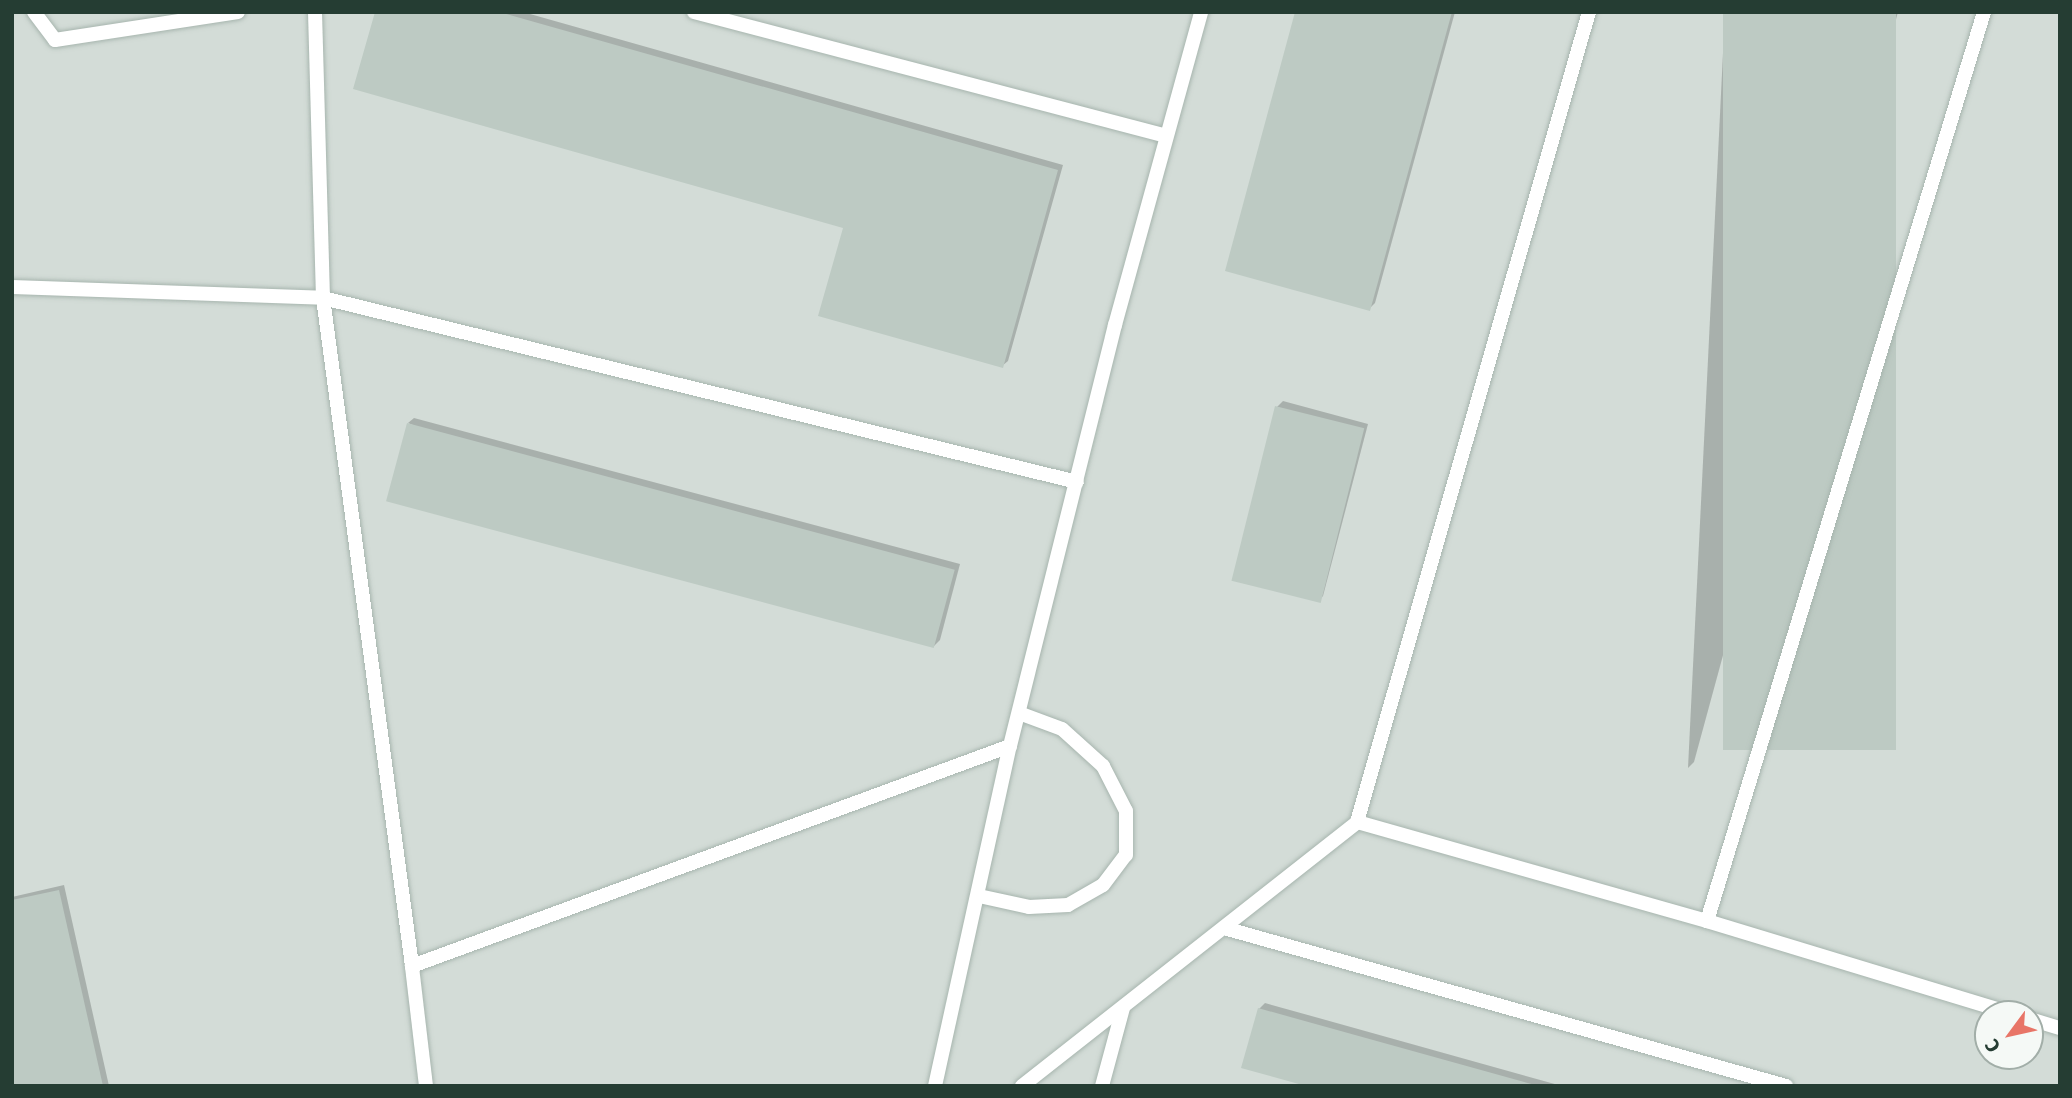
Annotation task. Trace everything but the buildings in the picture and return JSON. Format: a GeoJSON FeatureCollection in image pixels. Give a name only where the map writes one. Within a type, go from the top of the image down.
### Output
{"type":"FeatureCollection","features":[{"type":"Feature","properties":{"kind":"lane"},"geometry":{"type":"LineString","coordinates":[[34,12],[55,40],[238,12]]}},
{"type":"Feature","properties":{"kind":"lane"},"geometry":{"type":"LineString","coordinates":[[315,12],[323,298],[426,1086]]}},
{"type":"Feature","properties":{"kind":"lane"},"geometry":{"type":"LineString","coordinates":[[694,12],[1165,136]]}},
{"type":"Feature","properties":{"kind":"lane"},"geometry":{"type":"LineString","coordinates":[[935,1086],[1010,746],[1165,136],[1201,12]]}},
{"type":"Feature","properties":{"kind":"lane"},"geometry":{"type":"LineString","coordinates":[[1022,1086],[1357,822],[1588,12]]}},
{"type":"Feature","properties":{"kind":"lane"},"geometry":{"type":"LineString","coordinates":[[1707,921],[1984,12]]}},
{"type":"Feature","properties":{"kind":"lane"},"geometry":{"type":"LineString","coordinates":[[12,286],[323,298],[1077,482]]}},
{"type":"Feature","properties":{"kind":"lane"},"geometry":{"type":"LineString","coordinates":[[979,896],[1030,907],[1068,905],[1103,885],[1126,855],[1126,811],[1102,766],[1062,729],[1019,713]]}},
{"type":"Feature","properties":{"kind":"lane"},"geometry":{"type":"LineString","coordinates":[[412,966],[1010,746]]}},
{"type":"Feature","properties":{"kind":"lane"},"geometry":{"type":"LineString","coordinates":[[1357,822],[1707,921],[1974,1002]]}},
{"type":"Feature","properties":{"kind":"lane"},"geometry":{"type":"LineString","coordinates":[[1224,928],[1786,1086]]}},
{"type":"Feature","properties":{"kind":"lane"},"geometry":{"type":"LineString","coordinates":[[1102,1086],[1123,1008]]}},
{"type":"Feature","properties":{"kind":"shaded area"},"geometry":{"type":"Polygon","coordinates":[[[12,12],[2060,12],[2060,1086],[12,1086],[12,12]]]}}]}
